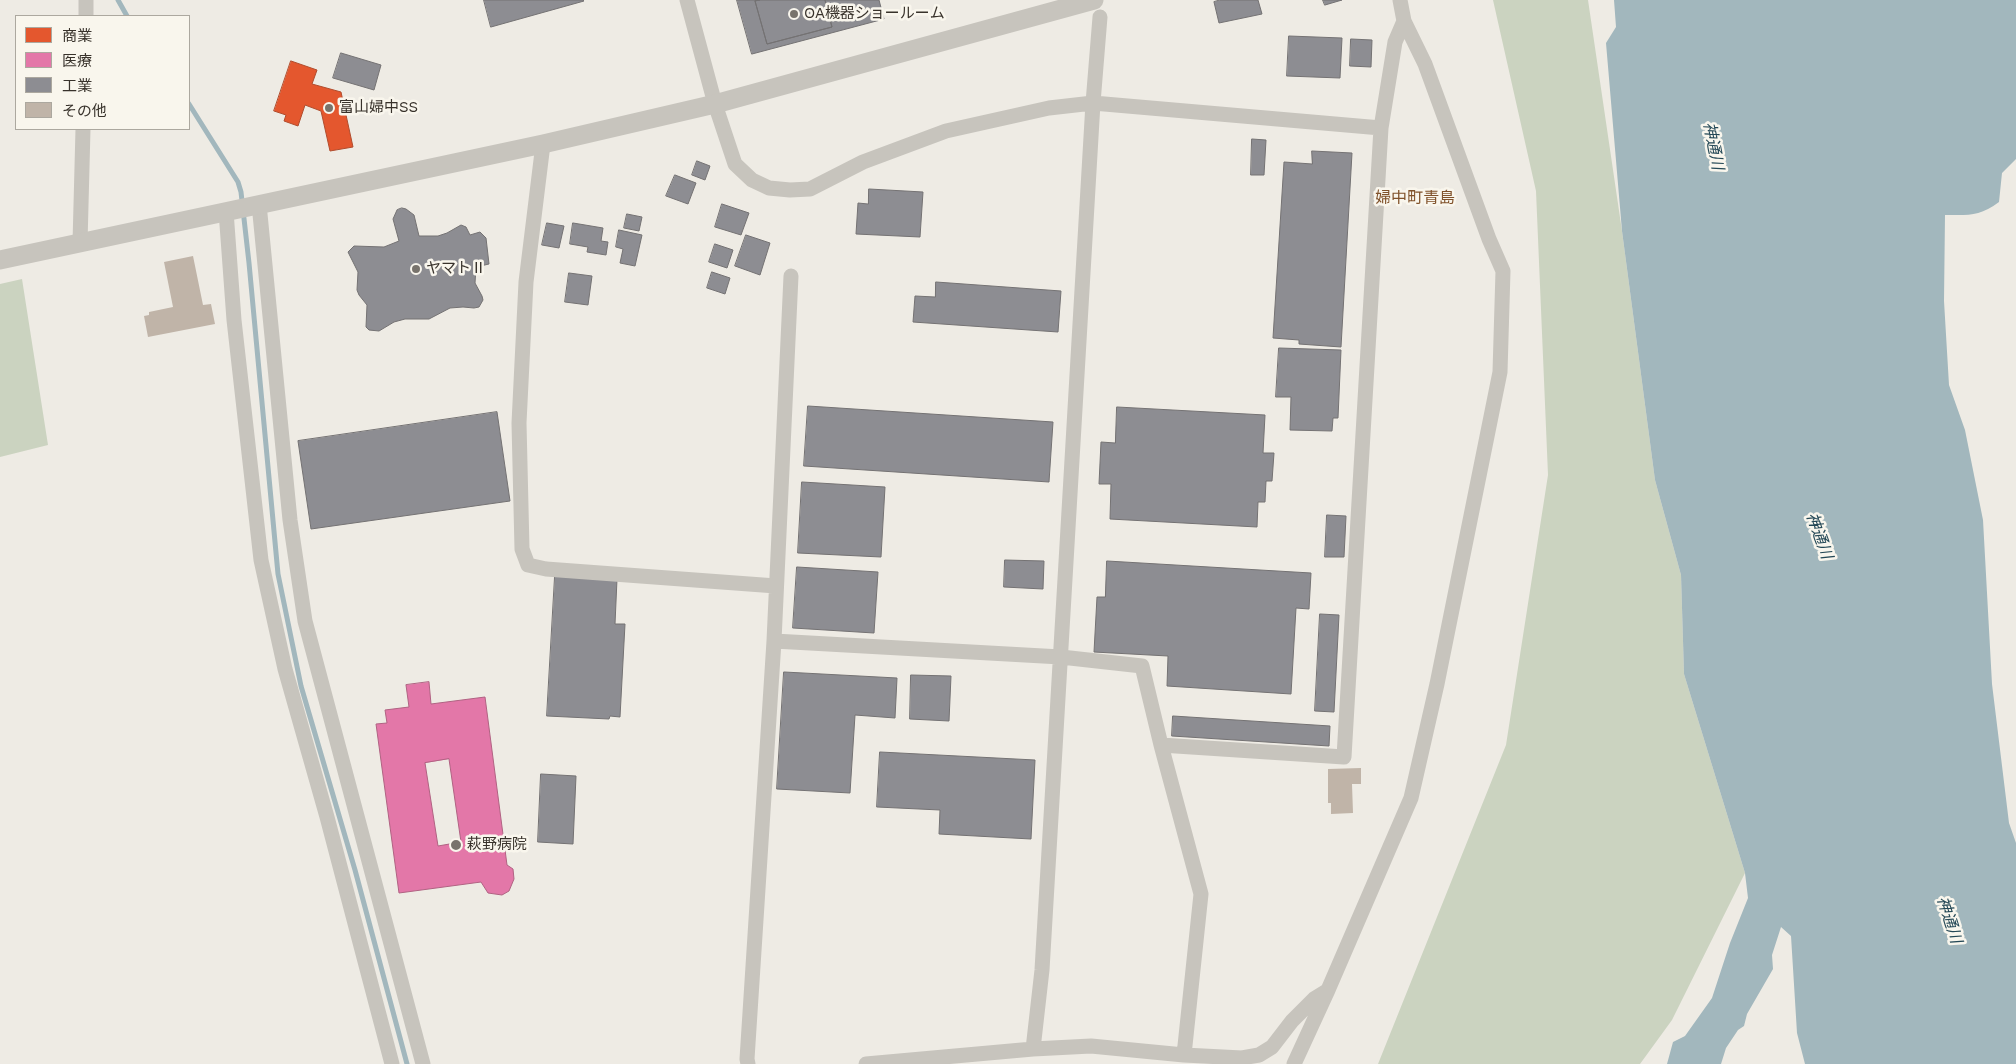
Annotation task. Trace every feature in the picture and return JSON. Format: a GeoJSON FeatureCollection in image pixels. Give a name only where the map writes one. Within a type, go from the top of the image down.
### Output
{"type":"FeatureCollection","features":[{"type":"Feature","properties":{"kind":"street"},"geometry":{"type":"LineString","coordinates":[[86,0],[86,15]]}},
{"type":"Feature","properties":{"kind":"street"},"geometry":{"type":"LineString","coordinates":[[687,0],[715,104],[735,164],[752,180],[770,188],[810,190],[863,162],[946,131],[1050,108],[1093,102],[1381,128]]}},
{"type":"Feature","properties":{"kind":"street"},"geometry":{"type":"LineString","coordinates":[[1294,1064],[1411,798],[1437,684],[1500,372],[1504,271],[1489,239],[1425,64],[1404,21],[1400,0]]}},
{"type":"Feature","properties":{"kind":"street"},"geometry":{"type":"LineString","coordinates":[[0,260],[543,144],[715,104],[1097,8],[1042,970],[1033,1049]]}},
{"type":"Feature","properties":{"kind":"street"},"geometry":{"type":"LineString","coordinates":[[1161,745],[1344,758],[1381,128],[1396,42],[1404,21]]}},
{"type":"Feature","properties":{"kind":"street"},"geometry":{"type":"LineString","coordinates":[[80,242],[83,130]]}},
{"type":"Feature","properties":{"kind":"street"},"geometry":{"type":"LineString","coordinates":[[543,144],[526,282],[519,423],[522,550],[528,565],[546,569],[776,586]]}},
{"type":"Feature","properties":{"kind":"street"},"geometry":{"type":"LineString","coordinates":[[259,204],[290,520],[304,621],[423,1064]]}},
{"type":"Feature","properties":{"kind":"street"},"geometry":{"type":"LineString","coordinates":[[226,211],[234,320],[261,560],[285,669],[327,817],[392,1064]]}},
{"type":"Feature","properties":{"kind":"street"},"geometry":{"type":"LineString","coordinates":[[748,1064],[753,952],[774,641],[791,276]]}},
{"type":"Feature","properties":{"kind":"street"},"geometry":{"type":"LineString","coordinates":[[774,641],[1061,657],[1142,666],[1201,894],[1184,1055]]}},
{"type":"Feature","properties":{"kind":"street"},"geometry":{"type":"LineString","coordinates":[[866,1064],[1033,1049],[1091,1046],[1184,1055],[1242,1058],[1259,1055],[1272,1046],[1292,1021],[1314,999],[1328,990]]}},
{"type":"Feature","properties":{"kind":"green space"},"geometry":{"type":"Polygon","coordinates":[[[1493,0],[1588,0],[1622,231],[1655,480],[1681,575],[1684,674],[1745,873],[1672,1020],[1640,1064],[1378,1064],[1506,745],[1548,475],[1536,191],[1493,0]]]}},
{"type":"Feature","properties":{"kind":"green space"},"geometry":{"type":"Polygon","coordinates":[[[22,279],[48,445],[0,457],[0,284],[22,279]]]}},
{"type":"Feature","properties":{"kind":"water","name":"神通川"},"geometry":{"type":"Polygon","coordinates":[[[1614,0],[2016,0],[2016,159],[2002,173],[1999,202],[1979,213],[1945,215],[1944,301],[1949,385],[1965,430],[1983,520],[1992,684],[2009,823],[2016,843],[2016,1064],[1805,1064],[1797,1033],[1791,936],[1781,927],[1772,955],[1773,969],[1747,1014],[1744,1026],[1738,1030],[1726,1048],[1721,1064],[1667,1064],[1673,1042],[1685,1036],[1712,998],[1730,943],[1748,898],[1745,873],[1684,674],[1681,575],[1655,480],[1622,231],[1606,43],[1616,27],[1614,0]]]}},
{"type":"Feature","properties":{"kind":"building: 商業","name":"富山婦中SS"},"geometry":{"type":"Polygon","coordinates":[[[291,61],[317,70],[312,84],[341,92],[353,147],[330,151],[321,111],[305,105],[298,126],[284,121],[286,115],[274,111],[291,61]]]}},
{"type":"Feature","properties":{"kind":"building: 医療"},"geometry":{"type":"Polygon","coordinates":[[[429,682],[431,704],[485,697],[507,865],[513,869],[514,879],[509,891],[502,895],[488,893],[481,882],[399,893],[376,724],[387,723],[385,710],[409,707],[406,685],[429,682]],[[449,759],[425,763],[438,846],[461,842],[449,759]]]}},
{"type":"Feature","properties":{"kind":"building: 工業"},"geometry":{"type":"Polygon","coordinates":[[[484,0],[583,0],[584,1],[491,27],[484,0]]]}},
{"type":"Feature","properties":{"kind":"building: 工業"},"geometry":{"type":"Polygon","coordinates":[[[737,0],[760,0],[755,1],[767,44],[832,27],[825,0],[879,0],[884,19],[752,54],[737,0]]]}},
{"type":"Feature","properties":{"kind":"building: 工業","name":"OA機器ショールーム"},"geometry":{"type":"Polygon","coordinates":[[[825,0],[832,27],[767,44],[755,1],[825,0]]]}},
{"type":"Feature","properties":{"kind":"building: 工業"},"geometry":{"type":"Polygon","coordinates":[[[1220,0],[1258,0],[1262,14],[1219,23],[1214,2],[1220,0]]]}},
{"type":"Feature","properties":{"kind":"building: 工業"},"geometry":{"type":"Polygon","coordinates":[[[1323,0],[1342,0],[1325,5],[1323,0]]]}},
{"type":"Feature","properties":{"kind":"building: 工業"},"geometry":{"type":"Polygon","coordinates":[[[1289,36],[1342,38],[1340,78],[1287,76],[1289,36]]]}},
{"type":"Feature","properties":{"kind":"building: 工業"},"geometry":{"type":"Polygon","coordinates":[[[1351,39],[1372,40],[1371,67],[1350,66],[1351,39]]]}},
{"type":"Feature","properties":{"kind":"building: 工業"},"geometry":{"type":"Polygon","coordinates":[[[341,53],[381,65],[374,90],[333,78],[341,53]]]}},
{"type":"Feature","properties":{"kind":"building: 工業"},"geometry":{"type":"Polygon","coordinates":[[[1252,139],[1266,140],[1264,175],[1251,175],[1252,139]]]}},
{"type":"Feature","properties":{"kind":"building: 工業"},"geometry":{"type":"Polygon","coordinates":[[[1312,151],[1352,153],[1341,347],[1299,344],[1299,340],[1273,338],[1284,162],[1312,164],[1312,151]]]}},
{"type":"Feature","properties":{"kind":"building: 工業"},"geometry":{"type":"Polygon","coordinates":[[[697,161],[710,166],[705,180],[692,175],[697,161]]]}},
{"type":"Feature","properties":{"kind":"building: 工業"},"geometry":{"type":"Polygon","coordinates":[[[675,175],[696,183],[688,204],[666,196],[675,175]]]}},
{"type":"Feature","properties":{"kind":"building: 工業"},"geometry":{"type":"Polygon","coordinates":[[[869,189],[923,192],[920,237],[856,234],[858,203],[868,204],[869,189]]]}},
{"type":"Feature","properties":{"kind":"building: 工業"},"geometry":{"type":"Polygon","coordinates":[[[722,204],[749,213],[741,235],[715,227],[722,204]]]}},
{"type":"Feature","properties":{"kind":"building: 工業","name":"ヤマトⅡ"},"geometry":{"type":"Polygon","coordinates":[[[402,208],[414,215],[419,236],[438,236],[461,225],[466,227],[470,235],[480,232],[486,238],[489,264],[476,267],[475,283],[483,300],[479,307],[450,308],[429,319],[405,319],[394,322],[379,331],[369,330],[366,327],[367,305],[357,290],[358,272],[348,252],[354,246],[384,247],[399,241],[393,219],[397,210],[402,208]]]}},
{"type":"Feature","properties":{"kind":"building: 工業"},"geometry":{"type":"Polygon","coordinates":[[[627,214],[642,217],[639,231],[624,228],[627,214]]]}},
{"type":"Feature","properties":{"kind":"building: 工業"},"geometry":{"type":"Polygon","coordinates":[[[547,223],[564,226],[559,248],[542,245],[547,223]]]}},
{"type":"Feature","properties":{"kind":"building: 工業"},"geometry":{"type":"Polygon","coordinates":[[[573,223],[603,228],[601,241],[608,242],[606,255],[587,252],[588,247],[570,244],[573,223]]]}},
{"type":"Feature","properties":{"kind":"building: 工業"},"geometry":{"type":"Polygon","coordinates":[[[619,230],[642,235],[635,266],[620,263],[623,249],[616,247],[619,230]]]}},
{"type":"Feature","properties":{"kind":"building: 工業"},"geometry":{"type":"Polygon","coordinates":[[[746,235],[770,243],[760,275],[735,266],[746,235]]]}},
{"type":"Feature","properties":{"kind":"building: 工業"},"geometry":{"type":"Polygon","coordinates":[[[715,244],[733,250],[727,268],[709,262],[715,244]]]}},
{"type":"Feature","properties":{"kind":"building: 工業"},"geometry":{"type":"Polygon","coordinates":[[[712,272],[730,278],[725,294],[707,288],[712,272]]]}},
{"type":"Feature","properties":{"kind":"building: 工業"},"geometry":{"type":"Polygon","coordinates":[[[569,273],[592,276],[588,305],[565,302],[569,273]]]}},
{"type":"Feature","properties":{"kind":"building: 工業"},"geometry":{"type":"Polygon","coordinates":[[[936,282],[1061,291],[1058,332],[913,322],[915,296],[935,297],[936,282]]]}},
{"type":"Feature","properties":{"kind":"building: 工業"},"geometry":{"type":"Polygon","coordinates":[[[1279,348],[1341,350],[1338,418],[1333,418],[1332,431],[1290,430],[1291,397],[1276,397],[1279,348]]]}},
{"type":"Feature","properties":{"kind":"building: 工業"},"geometry":{"type":"Polygon","coordinates":[[[808,406],[1053,422],[1049,482],[804,466],[808,406]]]}},
{"type":"Feature","properties":{"kind":"building: 工業"},"geometry":{"type":"Polygon","coordinates":[[[1117,407],[1265,415],[1263,453],[1274,453],[1272,481],[1266,481],[1265,502],[1258,502],[1257,527],[1110,519],[1111,484],[1099,484],[1101,442],[1115,443],[1117,407]]]}},
{"type":"Feature","properties":{"kind":"building: 工業"},"geometry":{"type":"Polygon","coordinates":[[[497,412],[510,501],[311,529],[298,441],[497,412]]]}},
{"type":"Feature","properties":{"kind":"building: 工業"},"geometry":{"type":"Polygon","coordinates":[[[802,482],[885,487],[881,557],[798,553],[802,482]]]}},
{"type":"Feature","properties":{"kind":"building: 工業"},"geometry":{"type":"Polygon","coordinates":[[[1327,515],[1346,516],[1344,557],[1325,557],[1327,515]]]}},
{"type":"Feature","properties":{"kind":"building: 工業"},"geometry":{"type":"Polygon","coordinates":[[[1005,560],[1044,561],[1043,589],[1004,587],[1005,560]]]}},
{"type":"Feature","properties":{"kind":"building: 工業"},"geometry":{"type":"Polygon","coordinates":[[[1107,561],[1311,573],[1309,609],[1296,608],[1291,694],[1167,686],[1168,656],[1094,652],[1097,597],[1105,597],[1107,561]]]}},
{"type":"Feature","properties":{"kind":"building: 工業"},"geometry":{"type":"Polygon","coordinates":[[[797,567],[878,572],[874,633],[793,628],[797,567]]]}},
{"type":"Feature","properties":{"kind":"building: 工業"},"geometry":{"type":"Polygon","coordinates":[[[555,576],[617,579],[615,624],[625,624],[620,717],[610,716],[609,719],[547,716],[555,576]]]}},
{"type":"Feature","properties":{"kind":"building: 工業"},"geometry":{"type":"Polygon","coordinates":[[[1320,614],[1339,615],[1334,712],[1315,711],[1320,614]]]}},
{"type":"Feature","properties":{"kind":"building: 工業"},"geometry":{"type":"Polygon","coordinates":[[[784,672],[897,678],[895,718],[855,715],[850,793],[777,789],[784,672]]]}},
{"type":"Feature","properties":{"kind":"building: 工業"},"geometry":{"type":"Polygon","coordinates":[[[911,675],[951,676],[949,721],[910,719],[911,675]]]}},
{"type":"Feature","properties":{"kind":"building: 工業"},"geometry":{"type":"Polygon","coordinates":[[[1173,716],[1330,726],[1329,746],[1172,736],[1173,716]]]}},
{"type":"Feature","properties":{"kind":"building: 工業"},"geometry":{"type":"Polygon","coordinates":[[[880,752],[1035,760],[1031,839],[939,834],[940,810],[877,807],[880,752]]]}},
{"type":"Feature","properties":{"kind":"building: 工業"},"geometry":{"type":"Polygon","coordinates":[[[541,774],[576,776],[573,844],[538,842],[541,774]]]}},
{"type":"Feature","properties":{"kind":"building: その他"},"geometry":{"type":"Polygon","coordinates":[[[193,256],[203,305],[211,304],[215,324],[148,337],[144,316],[149,315],[149,312],[173,307],[164,262],[193,256]]]}},
{"type":"Feature","properties":{"kind":"building: その他"},"geometry":{"type":"Polygon","coordinates":[[[1361,768],[1361,784],[1352,784],[1353,813],[1331,814],[1331,803],[1328,803],[1328,769],[1361,768]]]}},
{"type":"Feature","properties":{"kind":"waterway"},"geometry":{"type":"LineString","coordinates":[[118,0],[126,15]]}},
{"type":"Feature","properties":{"kind":"waterway"},"geometry":{"type":"LineString","coordinates":[[190,106],[238,182],[241,192],[278,574],[301,686],[355,870],[407,1064]]}},
{"type":"Feature","properties":{"kind":"place","name":"OA機器ショールーム"},"geometry":{"type":"Point","coordinates":[794,14]}},
{"type":"Feature","properties":{"kind":"place","name":"富山婦中SS"},"geometry":{"type":"Point","coordinates":[329,108]}},
{"type":"Feature","properties":{"kind":"place","name":"ヤマトⅡ"},"geometry":{"type":"Point","coordinates":[416,269]}},
{"type":"Feature","properties":{"kind":"place","name":"萩野病院"},"geometry":{"type":"Point","coordinates":[456,845]}},
{"type":"Feature","properties":{"kind":"district","name":"婦中町青島"},"geometry":{"type":"Point","coordinates":[1415,198]}}]}
